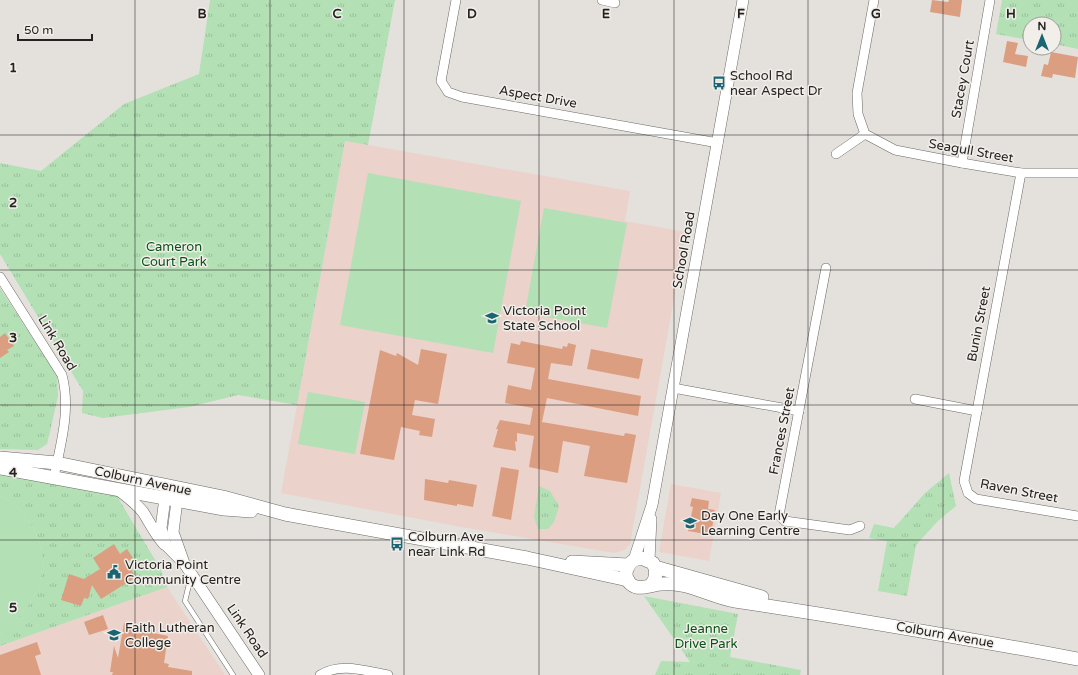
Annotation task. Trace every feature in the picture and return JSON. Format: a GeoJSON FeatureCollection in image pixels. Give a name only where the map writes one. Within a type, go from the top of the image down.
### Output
{"type":"FeatureCollection","features":[{"type":"Feature","properties":{"kind":"main road","name":"Colburn Avenue"},"geometry":{"type":"LineString","coordinates":[[0,458],[56,463],[172,493]]}},
{"type":"Feature","properties":{"kind":"main road","name":"Colburn Avenue"},"geometry":{"type":"LineString","coordinates":[[0,468],[116,489],[223,497],[285,514],[538,561],[628,580],[636,587],[641,588],[651,584],[672,583],[732,601],[812,611],[1078,658]]}},
{"type":"Feature","properties":{"kind":"main road","name":"Colburn Avenue"},"geometry":{"type":"LineString","coordinates":[[538,561],[631,562],[641,558],[652,564],[812,611]]}},
{"type":"Feature","properties":{"kind":"main road"},"geometry":{"type":"LineString","coordinates":[[628,580],[626,572],[631,562]]}},
{"type":"Feature","properties":{"kind":"main road"},"geometry":{"type":"LineString","coordinates":[[651,584],[656,577],[652,564]]}},
{"type":"Feature","properties":{"kind":"street","name":"Aspect Drive"},"geometry":{"type":"LineString","coordinates":[[456,0],[441,81],[448,92],[462,97],[718,143]]}},
{"type":"Feature","properties":{"kind":"street"},"geometry":{"type":"LineString","coordinates":[[602,0],[615,2]]}},
{"type":"Feature","properties":{"kind":"street","name":"School Road"},"geometry":{"type":"LineString","coordinates":[[631,562],[652,505],[743,0]]}},
{"type":"Feature","properties":{"kind":"street"},"geometry":{"type":"LineString","coordinates":[[836,154],[865,134],[858,114],[857,93],[874,0]]}},
{"type":"Feature","properties":{"kind":"street","name":"Stacey Court"},"geometry":{"type":"LineString","coordinates":[[962,163],[990,0]]}},
{"type":"Feature","properties":{"kind":"street","name":"Seagull Street"},"geometry":{"type":"LineString","coordinates":[[865,134],[895,150],[962,163],[1021,173],[1078,173]]}},
{"type":"Feature","properties":{"kind":"street","name":"Bunin Street"},"geometry":{"type":"LineString","coordinates":[[964,481],[1021,173]]}},
{"type":"Feature","properties":{"kind":"street","name":"Frances Street"},"geometry":{"type":"LineString","coordinates":[[826,268],[779,515],[785,521],[850,530],[860,526]]}},
{"type":"Feature","properties":{"kind":"street","name":"Link Road"},"geometry":{"type":"LineString","coordinates":[[0,277],[62,375],[67,393],[65,418],[54,477]]}},
{"type":"Feature","properties":{"kind":"street"},"geometry":{"type":"LineString","coordinates":[[673,388],[799,411]]}},
{"type":"Feature","properties":{"kind":"street"},"geometry":{"type":"LineString","coordinates":[[915,399],[977,411]]}},
{"type":"Feature","properties":{"kind":"street","name":"Raven Street"},"geometry":{"type":"LineString","coordinates":[[964,481],[968,493],[976,499],[1078,516]]}},
{"type":"Feature","properties":{"kind":"street","name":"Link Road"},"geometry":{"type":"LineString","coordinates":[[116,489],[143,512],[154,533],[184,563],[259,675]]}},
{"type":"Feature","properties":{"kind":"street"},"geometry":{"type":"LineString","coordinates":[[166,546],[161,528],[172,493]]}},
{"type":"Feature","properties":{"kind":"street","name":"Link Road"},"geometry":{"type":"LineString","coordinates":[[172,493],[173,532],[184,563]]}},
{"type":"Feature","properties":{"kind":"street","name":"School Road"},"geometry":{"type":"LineString","coordinates":[[652,505],[652,564]]}},
{"type":"Feature","properties":{"kind":"street"},"geometry":{"type":"LineString","coordinates":[[320,675],[335,668],[346,668],[388,675]]}},
{"type":"Feature","properties":{"kind":"lane"},"geometry":{"type":"LineString","coordinates":[[191,573],[185,602],[233,675]]}},
{"type":"Feature","properties":{"kind":"shaded area","name":"Victoria Point State School"},"geometry":{"type":"Polygon","coordinates":[[[345,141],[630,191],[625,221],[686,232],[630,544],[625,550],[614,553],[456,526],[281,493],[345,141]]]}},
{"type":"Feature","properties":{"kind":"shaded area","name":"Day One Early Learning Centre"},"geometry":{"type":"Polygon","coordinates":[[[671,484],[721,493],[709,561],[659,552],[671,484]]]}},
{"type":"Feature","properties":{"kind":"shaded area","name":"Faith Lutheran College"},"geometry":{"type":"Polygon","coordinates":[[[167,587],[225,675],[0,675],[0,646],[167,587]]]}},
{"type":"Feature","properties":{"kind":"green space","name":"Cameron Court Park"},"geometry":{"type":"Polygon","coordinates":[[[210,0],[395,0],[368,145],[345,141],[297,405],[238,395],[189,407],[103,418],[82,413],[83,391],[0,254],[0,163],[41,171],[124,104],[199,74],[210,0]]]}},
{"type":"Feature","properties":{"kind":"green space"},"geometry":{"type":"Polygon","coordinates":[[[1002,0],[1078,0],[1078,49],[1062,46],[1062,16],[1022,16],[1022,39],[996,34],[1002,0]]]}},
{"type":"Feature","properties":{"kind":"green space"},"geometry":{"type":"Polygon","coordinates":[[[368,173],[521,201],[493,353],[340,325],[368,173]]]}},
{"type":"Feature","properties":{"kind":"green space"},"geometry":{"type":"Polygon","coordinates":[[[544,208],[627,223],[607,328],[525,313],[544,208]]]}},
{"type":"Feature","properties":{"kind":"green space"},"geometry":{"type":"Polygon","coordinates":[[[0,288],[57,375],[58,396],[47,444],[38,450],[0,449],[0,288]]]}},
{"type":"Feature","properties":{"kind":"green space"},"geometry":{"type":"Polygon","coordinates":[[[308,392],[365,402],[355,454],[298,444],[308,392]]]}},
{"type":"Feature","properties":{"kind":"green space"},"geometry":{"type":"Polygon","coordinates":[[[949,473],[956,506],[938,521],[916,545],[907,596],[878,591],[887,541],[869,538],[874,524],[894,528],[925,493],[949,473]]]}},
{"type":"Feature","properties":{"kind":"green space"},"geometry":{"type":"Polygon","coordinates":[[[0,474],[117,496],[161,570],[167,587],[0,646],[0,635],[22,613],[35,594],[41,574],[42,561],[36,534],[30,522],[12,503],[0,496],[0,474]]]}},
{"type":"Feature","properties":{"kind":"green space"},"geometry":{"type":"Polygon","coordinates":[[[539,486],[550,491],[559,506],[554,522],[548,529],[538,529],[534,517],[539,486]]]}},
{"type":"Feature","properties":{"kind":"green space"},"geometry":{"type":"Polygon","coordinates":[[[0,496],[12,503],[30,522],[40,547],[42,561],[41,574],[35,594],[22,613],[0,635],[0,496]]]}},
{"type":"Feature","properties":{"kind":"green space","name":"Jeanne Drive Park"},"geometry":{"type":"Polygon","coordinates":[[[644,596],[738,614],[730,657],[801,670],[800,675],[655,675],[661,661],[690,662],[644,596]]]}},
{"type":"Feature","properties":{"kind":"building"},"geometry":{"type":"Polygon","coordinates":[[[932,0],[948,2],[949,0],[962,0],[960,17],[930,12],[932,0]]]}},
{"type":"Feature","properties":{"kind":"building"},"geometry":{"type":"Polygon","coordinates":[[[1007,41],[1018,43],[1015,54],[1028,56],[1026,67],[1003,62],[1007,41]]]}},
{"type":"Feature","properties":{"kind":"building"},"geometry":{"type":"Polygon","coordinates":[[[1062,54],[1078,57],[1075,78],[1053,74],[1052,78],[1041,76],[1044,64],[1048,65],[1050,56],[1062,56],[1062,54]]]}},
{"type":"Feature","properties":{"kind":"building"},"geometry":{"type":"Polygon","coordinates":[[[5,333],[14,346],[7,350],[9,352],[0,358],[0,337],[5,333]]]}},
{"type":"Feature","properties":{"kind":"building"},"geometry":{"type":"Polygon","coordinates":[[[521,341],[562,349],[563,346],[567,347],[568,343],[576,345],[572,366],[551,363],[548,379],[641,396],[638,416],[547,398],[542,422],[624,436],[625,433],[636,435],[627,483],[584,476],[590,446],[563,441],[558,473],[529,467],[534,436],[517,433],[517,442],[515,441],[516,451],[493,447],[498,429],[496,429],[500,420],[530,425],[533,408],[505,403],[508,385],[531,390],[535,368],[507,363],[511,343],[520,345],[521,341]]]}},
{"type":"Feature","properties":{"kind":"building"},"geometry":{"type":"Polygon","coordinates":[[[421,349],[447,354],[438,404],[415,400],[412,415],[435,419],[432,437],[419,435],[420,431],[401,427],[394,460],[360,454],[380,350],[396,356],[397,353],[418,365],[421,349]]]}},
{"type":"Feature","properties":{"kind":"building"},"geometry":{"type":"Polygon","coordinates":[[[591,349],[643,359],[639,379],[587,369],[591,349]]]}},
{"type":"Feature","properties":{"kind":"building"},"geometry":{"type":"Polygon","coordinates":[[[501,467],[519,470],[511,520],[492,516],[501,467]]]}},
{"type":"Feature","properties":{"kind":"building"},"geometry":{"type":"Polygon","coordinates":[[[425,479],[448,483],[449,480],[477,485],[473,507],[457,504],[457,506],[424,500],[425,479]]]}},
{"type":"Feature","properties":{"kind":"building"},"geometry":{"type":"Polygon","coordinates":[[[692,498],[709,501],[708,509],[715,510],[711,535],[688,531],[693,507],[690,506],[692,498]]]}},
{"type":"Feature","properties":{"kind":"building","name":"Victoria Point Community Centre"},"geometry":{"type":"Polygon","coordinates":[[[114,544],[120,554],[127,549],[133,558],[126,562],[136,577],[101,599],[92,585],[88,599],[84,598],[81,606],[61,600],[69,574],[84,579],[100,569],[93,558],[114,544]]]}},
{"type":"Feature","properties":{"kind":"building"},"geometry":{"type":"Polygon","coordinates":[[[103,615],[108,629],[89,635],[84,622],[103,615]]]}},
{"type":"Feature","properties":{"kind":"building"},"geometry":{"type":"Polygon","coordinates":[[[124,623],[154,630],[153,633],[168,636],[164,663],[169,664],[168,667],[192,671],[192,675],[112,675],[113,672],[110,672],[114,646],[118,658],[124,623]]]}},
{"type":"Feature","properties":{"kind":"building"},"geometry":{"type":"Polygon","coordinates":[[[37,642],[41,654],[35,656],[41,675],[0,675],[0,655],[37,642]]]}},
{"type":"Feature","properties":{"kind":"place","name":"School Rd near Aspect Dr"},"geometry":{"type":"Point","coordinates":[719,83]}},
{"type":"Feature","properties":{"kind":"place","name":"Victoria Point State School"},"geometry":{"type":"Point","coordinates":[492,318]}},
{"type":"Feature","properties":{"kind":"place","name":"Day One Early Learning Centre"},"geometry":{"type":"Point","coordinates":[690,523]}},
{"type":"Feature","properties":{"kind":"place","name":"Colburn Ave near Link Rd"},"geometry":{"type":"Point","coordinates":[397,544]}},
{"type":"Feature","properties":{"kind":"place","name":"Victoria Point Community Centre"},"geometry":{"type":"Point","coordinates":[114,572]}},
{"type":"Feature","properties":{"kind":"place","name":"Faith Lutheran College"},"geometry":{"type":"Point","coordinates":[114,635]}}]}
